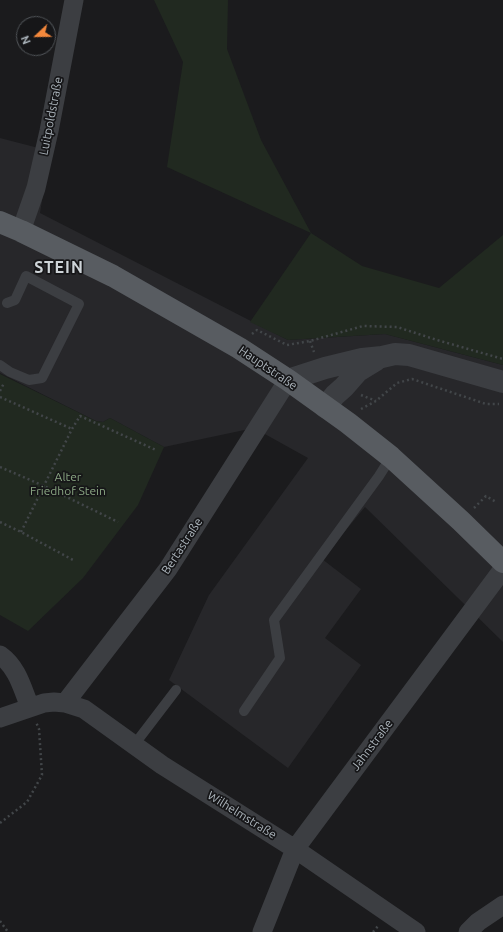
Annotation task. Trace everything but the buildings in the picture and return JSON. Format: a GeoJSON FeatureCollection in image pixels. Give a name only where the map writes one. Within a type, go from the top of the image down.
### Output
{"type":"FeatureCollection","features":[{"type":"Feature","properties":{"kind":"main road","name":"Hauptstraße"},"geometry":{"type":"LineString","coordinates":[[0,222],[113,276],[239,348],[288,380],[390,457],[461,521],[503,562]]}},
{"type":"Feature","properties":{"kind":"street","name":"Luitpoldstraße"},"geometry":{"type":"LineString","coordinates":[[21,231],[36,188],[74,0]]}},
{"type":"Feature","properties":{"kind":"street"},"geometry":{"type":"LineString","coordinates":[[288,380],[325,368],[362,359],[395,354],[409,355],[503,382]]}},
{"type":"Feature","properties":{"kind":"street"},"geometry":{"type":"LineString","coordinates":[[325,407],[358,371],[382,357]]}},
{"type":"Feature","properties":{"kind":"street","name":"Bertastraße"},"geometry":{"type":"LineString","coordinates":[[65,703],[168,568],[288,380]]}},
{"type":"Feature","properties":{"kind":"street","name":"Jahnstraße"},"geometry":{"type":"LineString","coordinates":[[262,932],[295,849],[503,569]]}},
{"type":"Feature","properties":{"kind":"street"},"geometry":{"type":"LineString","coordinates":[[0,655],[13,667],[30,707]]}},
{"type":"Feature","properties":{"kind":"street","name":"Wilhelmstraße"},"geometry":{"type":"LineString","coordinates":[[0,718],[30,707],[54,702],[65,703],[84,710],[162,765],[295,849],[416,932]]}},
{"type":"Feature","properties":{"kind":"street"},"geometry":{"type":"LineString","coordinates":[[468,932],[478,922],[503,905]]}},
{"type":"Feature","properties":{"kind":"lane"},"geometry":{"type":"LineString","coordinates":[[0,365],[10,372],[29,380],[42,378],[79,304],[26,276],[15,300],[7,303]]}},
{"type":"Feature","properties":{"kind":"lane"},"geometry":{"type":"LineString","coordinates":[[244,711],[280,658],[274,620],[379,476],[390,457]]}},
{"type":"Feature","properties":{"kind":"lane"},"geometry":{"type":"LineString","coordinates":[[134,745],[176,690]]}},
{"type":"Feature","properties":{"kind":"path"},"geometry":{"type":"LineString","coordinates":[[239,348],[258,330],[287,346],[310,342],[363,326],[397,327],[503,359]]}},
{"type":"Feature","properties":{"kind":"path"},"geometry":{"type":"LineString","coordinates":[[357,411],[376,401],[397,383],[412,379],[486,404],[499,404]]}},
{"type":"Feature","properties":{"kind":"path"},"geometry":{"type":"LineString","coordinates":[[0,396],[72,429]]}},
{"type":"Feature","properties":{"kind":"path"},"geometry":{"type":"LineString","coordinates":[[21,532],[72,429],[80,416],[156,450]]}},
{"type":"Feature","properties":{"kind":"path"},"geometry":{"type":"LineString","coordinates":[[0,467],[44,486],[118,522]]}},
{"type":"Feature","properties":{"kind":"path"},"geometry":{"type":"LineString","coordinates":[[461,521],[486,496],[496,502]]}},
{"type":"Feature","properties":{"kind":"path"},"geometry":{"type":"LineString","coordinates":[[0,522],[75,562]]}},
{"type":"Feature","properties":{"kind":"path"},"geometry":{"type":"LineString","coordinates":[[0,823],[27,802],[42,776],[39,729],[30,707]]}},
{"type":"Feature","properties":{"kind":"path"},"geometry":{"type":"LineString","coordinates":[[0,921],[8,932]]}},
{"type":"Feature","properties":{"kind":"shaded area"},"geometry":{"type":"Polygon","coordinates":[[[0,138],[50,151],[40,213],[288,340],[385,334],[503,365],[503,642],[365,507],[322,559],[361,589],[325,638],[361,665],[288,768],[169,680],[209,595],[308,458],[254,428],[164,447],[110,418],[103,422],[96,421],[0,373],[0,138]]]}},
{"type":"Feature","properties":{"kind":"green space"},"geometry":{"type":"Polygon","coordinates":[[[154,0],[228,0],[227,49],[261,140],[311,233],[167,167],[183,62],[154,0]]]}},
{"type":"Feature","properties":{"kind":"green space"},"geometry":{"type":"Polygon","coordinates":[[[311,233],[362,266],[439,288],[503,235],[503,365],[385,334],[288,340],[250,322],[311,233]]]}},
{"type":"Feature","properties":{"kind":"green space","name":"Alter Friedhof Stein"},"geometry":{"type":"Polygon","coordinates":[[[0,374],[96,421],[103,422],[110,418],[164,447],[138,505],[83,578],[28,631],[0,615],[0,374]]]}},
{"type":"Feature","properties":{"kind":"district","name":"STEIN"},"geometry":{"type":"Point","coordinates":[59,268]}}]}
